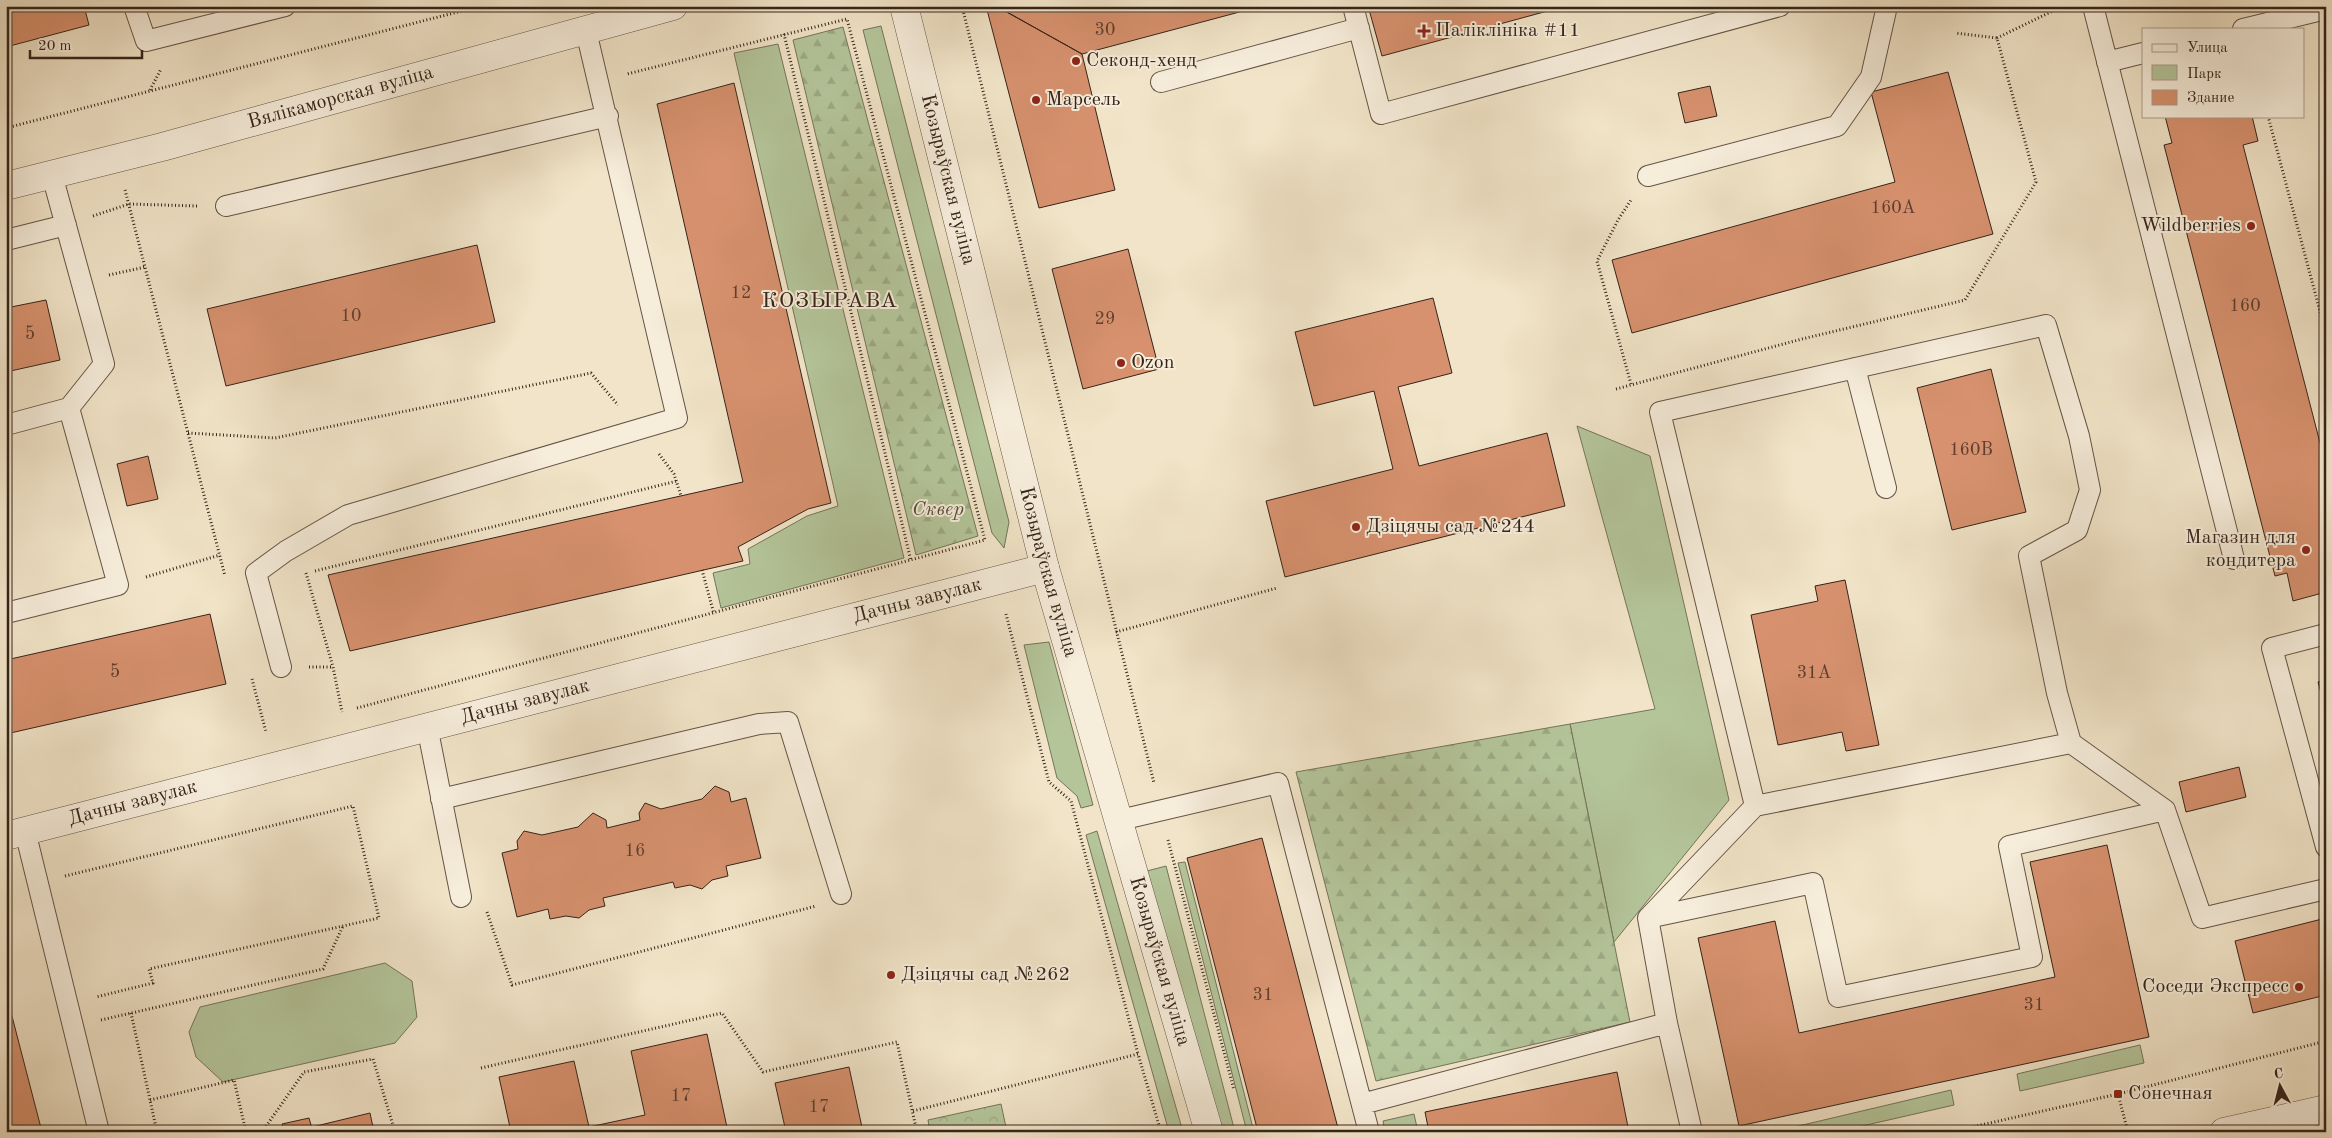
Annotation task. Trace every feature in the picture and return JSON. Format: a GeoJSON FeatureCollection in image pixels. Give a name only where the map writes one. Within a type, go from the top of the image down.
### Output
{"type":"FeatureCollection","features":[{"type":"Feature","properties":{"kind":"street","name":"Вялікаморская вуліца"},"geometry":{"type":"LineString","coordinates":[[6,186],[115,159],[673,6]]}},
{"type":"Feature","properties":{"kind":"street","name":"Козыраўская вуліца"},"geometry":{"type":"LineString","coordinates":[[904,6],[1045,568],[1120,820],[1209,1132]]}},
{"type":"Feature","properties":{"kind":"street","name":"Дачны завулак"},"geometry":{"type":"LineString","coordinates":[[15,833],[1045,568]]}},
{"type":"Feature","properties":{"kind":"street"},"geometry":{"type":"LineString","coordinates":[[2224,1132],[2326,1109]]}},
{"type":"Feature","properties":{"kind":"lane"},"geometry":{"type":"LineString","coordinates":[[134,6],[146,41],[285,6]]}},
{"type":"Feature","properties":{"kind":"lane"},"geometry":{"type":"LineString","coordinates":[[1354,6],[1381,114],[1780,6]]}},
{"type":"Feature","properties":{"kind":"lane"},"geometry":{"type":"LineString","coordinates":[[1648,176],[1837,126],[1871,77],[1887,6]]}},
{"type":"Feature","properties":{"kind":"lane"},"geometry":{"type":"LineString","coordinates":[[2093,6],[2234,559]]}},
{"type":"Feature","properties":{"kind":"lane"},"geometry":{"type":"LineString","coordinates":[[2247,28],[2326,9]]}},
{"type":"Feature","properties":{"kind":"lane"},"geometry":{"type":"LineString","coordinates":[[1160,82],[1359,28]]}},
{"type":"Feature","properties":{"kind":"lane"},"geometry":{"type":"LineString","coordinates":[[281,667],[256,573],[286,552],[348,515],[677,418],[608,116],[586,30]]}},
{"type":"Feature","properties":{"kind":"lane"},"geometry":{"type":"LineString","coordinates":[[2107,62],[2142,53]]}},
{"type":"Feature","properties":{"kind":"lane"},"geometry":{"type":"LineString","coordinates":[[226,206],[608,116]]}},
{"type":"Feature","properties":{"kind":"lane"},"geometry":{"type":"LineString","coordinates":[[6,425],[70,408],[104,364],[52,175]]}},
{"type":"Feature","properties":{"kind":"lane"},"geometry":{"type":"LineString","coordinates":[[6,240],[66,225]]}},
{"type":"Feature","properties":{"kind":"lane"},"geometry":{"type":"LineString","coordinates":[[1755,806],[1660,412],[2046,325],[2079,436],[2090,490],[2077,530],[2030,556],[2057,693],[2071,743],[2165,810],[2202,918],[2326,889]]}},
{"type":"Feature","properties":{"kind":"lane"},"geometry":{"type":"LineString","coordinates":[[1855,368],[1886,488]]}},
{"type":"Feature","properties":{"kind":"lane"},"geometry":{"type":"LineString","coordinates":[[6,613],[118,585],[70,408]]}},
{"type":"Feature","properties":{"kind":"lane"},"geometry":{"type":"LineString","coordinates":[[2326,634],[2272,648],[2326,847]]}},
{"type":"Feature","properties":{"kind":"lane"},"geometry":{"type":"LineString","coordinates":[[441,799],[759,724],[788,722],[841,894]]}},
{"type":"Feature","properties":{"kind":"lane"},"geometry":{"type":"LineString","coordinates":[[427,726],[461,897]]}},
{"type":"Feature","properties":{"kind":"lane"},"geometry":{"type":"LineString","coordinates":[[1648,918],[1755,806],[2071,743]]}},
{"type":"Feature","properties":{"kind":"lane"},"geometry":{"type":"LineString","coordinates":[[1120,820],[1278,783],[1369,1132]]}},
{"type":"Feature","properties":{"kind":"lane"},"geometry":{"type":"LineString","coordinates":[[1648,918],[1812,883],[1838,997],[2032,957],[2009,846],[2165,810]]}},
{"type":"Feature","properties":{"kind":"lane"},"geometry":{"type":"LineString","coordinates":[[15,833],[37,883],[98,1132]]}},
{"type":"Feature","properties":{"kind":"lane"},"geometry":{"type":"LineString","coordinates":[[1648,918],[1667,1023],[1692,1132]]}},
{"type":"Feature","properties":{"kind":"lane"},"geometry":{"type":"LineString","coordinates":[[1362,1104],[1667,1023]]}},
{"type":"Feature","properties":{"kind":"path"},"geometry":{"type":"LineString","coordinates":[[6,128],[481,6]]}},
{"type":"Feature","properties":{"kind":"path"},"geometry":{"type":"LineString","coordinates":[[962,6],[1160,810],[1236,1094]]}},
{"type":"Feature","properties":{"kind":"path"},"geometry":{"type":"LineString","coordinates":[[1955,33],[1997,38],[2063,6]]}},
{"type":"Feature","properties":{"kind":"path"},"geometry":{"type":"LineString","coordinates":[[336,714],[985,540],[847,19],[599,81]]}},
{"type":"Feature","properties":{"kind":"path"},"geometry":{"type":"LineString","coordinates":[[784,34],[911,561]]}},
{"type":"Feature","properties":{"kind":"path"},"geometry":{"type":"LineString","coordinates":[[1616,389],[1802,339],[1965,300],[2036,182],[1997,38]]}},
{"type":"Feature","properties":{"kind":"path"},"geometry":{"type":"LineString","coordinates":[[2269,118],[2326,334]]}},
{"type":"Feature","properties":{"kind":"path"},"geometry":{"type":"LineString","coordinates":[[115,159],[227,583]]}},
{"type":"Feature","properties":{"kind":"path"},"geometry":{"type":"LineString","coordinates":[[1631,384],[1597,261],[1618,220],[1648,176]]}},
{"type":"Feature","properties":{"kind":"path"},"geometry":{"type":"LineString","coordinates":[[66,225],[128,204],[226,206]]}},
{"type":"Feature","properties":{"kind":"path"},"geometry":{"type":"LineString","coordinates":[[188,433],[275,438],[591,373]]}},
{"type":"Feature","properties":{"kind":"path"},"geometry":{"type":"LineString","coordinates":[[342,712],[333,666],[306,573],[677,482]]}},
{"type":"Feature","properties":{"kind":"path"},"geometry":{"type":"LineString","coordinates":[[118,585],[220,555]]}},
{"type":"Feature","properties":{"kind":"path"},"geometry":{"type":"LineString","coordinates":[[702,570],[714,614]]}},
{"type":"Feature","properties":{"kind":"path"},"geometry":{"type":"LineString","coordinates":[[1116,632],[1277,588]]}},
{"type":"Feature","properties":{"kind":"path"},"geometry":{"type":"LineString","coordinates":[[1004,608],[1049,782],[1070,801],[1138,1054],[1161,1132]]}},
{"type":"Feature","properties":{"kind":"path"},"geometry":{"type":"LineString","coordinates":[[251,676],[266,732]]}},
{"type":"Feature","properties":{"kind":"path"},"geometry":{"type":"LineString","coordinates":[[256,735],[275,730]]}},
{"type":"Feature","properties":{"kind":"path"},"geometry":{"type":"LineString","coordinates":[[37,883],[353,806],[380,918],[149,969],[153,983],[89,999]]}},
{"type":"Feature","properties":{"kind":"path"},"geometry":{"type":"LineString","coordinates":[[461,897],[481,896],[512,985],[811,909],[841,894]]}},
{"type":"Feature","properties":{"kind":"path"},"geometry":{"type":"LineString","coordinates":[[94,1018],[101,1020],[322,969],[343,926]]}},
{"type":"Feature","properties":{"kind":"path"},"geometry":{"type":"LineString","coordinates":[[131,1013],[157,1132]]}},
{"type":"Feature","properties":{"kind":"path"},"geometry":{"type":"LineString","coordinates":[[480,1068],[722,1014],[763,1072],[897,1042],[917,1132]]}},
{"type":"Feature","properties":{"kind":"path"},"geometry":{"type":"LineString","coordinates":[[1950,1132],[2118,1094],[2326,1041]]}},
{"type":"Feature","properties":{"kind":"path"},"geometry":{"type":"LineString","coordinates":[[913,1112],[1138,1054]]}},
{"type":"Feature","properties":{"kind":"path"},"geometry":{"type":"LineString","coordinates":[[262,1132],[304,1072],[373,1059],[395,1132]]}},
{"type":"Feature","properties":{"kind":"path"},"geometry":{"type":"LineString","coordinates":[[150,1100],[234,1080],[246,1132]]}},
{"type":"Feature","properties":{"kind":"path"},"geometry":{"type":"LineString","coordinates":[[2118,1094],[2128,1132]]}},
{"type":"Feature","properties":{"kind":"green space"},"geometry":{"type":"Polygon","coordinates":[[[881,26],[1009,522],[1004,548],[992,533],[863,30],[881,26]]]}},
{"type":"Feature","properties":{"kind":"green space","name":"Сквер"},"geometry":{"type":"Polygon","coordinates":[[[843,27],[978,536],[916,555],[793,40],[843,27]]]}},
{"type":"Feature","properties":{"kind":"green space"},"geometry":{"type":"Polygon","coordinates":[[[778,44],[904,558],[721,608],[713,573],[750,564],[748,549],[807,516],[838,506],[734,53],[778,44]]]}},
{"type":"Feature","properties":{"kind":"green space"},"geometry":{"type":"Polygon","coordinates":[[[1577,426],[1650,456],[1729,800],[1614,942],[1570,724],[1655,709],[1577,426]]]}},
{"type":"Feature","properties":{"kind":"green space"},"geometry":{"type":"Polygon","coordinates":[[[1049,642],[1093,805],[1081,808],[1077,796],[1057,778],[1024,645],[1049,642]]]}},
{"type":"Feature","properties":{"kind":"green space"},"geometry":{"type":"Polygon","coordinates":[[[1570,724],[1630,1022],[1376,1081],[1296,772],[1570,724]]]}},
{"type":"Feature","properties":{"kind":"green space"},"geometry":{"type":"Polygon","coordinates":[[[1097,831],[1183,1132],[1169,1132],[1086,835],[1097,831]]]}},
{"type":"Feature","properties":{"kind":"green space"},"geometry":{"type":"Polygon","coordinates":[[[1185,862],[1254,1132],[1247,1132],[1178,863],[1185,862]]]}},
{"type":"Feature","properties":{"kind":"green space"},"geometry":{"type":"Polygon","coordinates":[[[1166,866],[1235,1132],[1215,1132],[1147,871],[1166,866]]]}},
{"type":"Feature","properties":{"kind":"green space"},"geometry":{"type":"Polygon","coordinates":[[[385,963],[412,981],[417,1017],[395,1043],[223,1082],[196,1057],[189,1032],[200,1007],[385,963]]]}},
{"type":"Feature","properties":{"kind":"green space"},"geometry":{"type":"Polygon","coordinates":[[[2140,1045],[2144,1063],[2020,1091],[2017,1074],[2140,1045]]]}},
{"type":"Feature","properties":{"kind":"green space"},"geometry":{"type":"Polygon","coordinates":[[[1951,1090],[1954,1105],[1836,1132],[1773,1132],[1951,1090]]]}},
{"type":"Feature","properties":{"kind":"green space"},"geometry":{"type":"Polygon","coordinates":[[[1001,1104],[1007,1132],[930,1132],[928,1120],[1001,1104]]]}},
{"type":"Feature","properties":{"kind":"green space"},"geometry":{"type":"Polygon","coordinates":[[[1414,1114],[1418,1132],[1385,1132],[1383,1121],[1414,1114]]]}},
{"type":"Feature","properties":{"kind":"building"},"geometry":{"type":"Polygon","coordinates":[[[6,6],[84,6],[89,25],[6,47],[6,6]]]}},
{"type":"Feature","properties":{"kind":"building"},"geometry":{"type":"Polygon","coordinates":[[[986,6],[996,6],[1082,54],[1115,190],[1039,208],[986,6]]]}},
{"type":"Feature","properties":{"kind":"building"},"geometry":{"type":"Polygon","coordinates":[[[996,6],[1262,6],[1082,54],[996,6]]]}},
{"type":"Feature","properties":{"kind":"building","name":"Паліклініка #11"},"geometry":{"type":"Polygon","coordinates":[[[1368,6],[1566,6],[1382,56],[1368,6]]]}},
{"type":"Feature","properties":{"kind":"building"},"geometry":{"type":"Polygon","coordinates":[[[1948,72],[1993,234],[1632,333],[1612,260],[1895,182],[1871,92],[1948,72]]]}},
{"type":"Feature","properties":{"kind":"building"},"geometry":{"type":"Polygon","coordinates":[[[734,83],[831,503],[808,509],[738,547],[743,561],[350,651],[328,575],[743,482],[657,104],[734,83]]]}},
{"type":"Feature","properties":{"kind":"building"},"geometry":{"type":"Polygon","coordinates":[[[1710,86],[1717,116],[1685,123],[1678,93],[1710,86]]]}},
{"type":"Feature","properties":{"kind":"building"},"geometry":{"type":"Polygon","coordinates":[[[2166,118],[2252,118],[2258,141],[2243,145],[2326,466],[2326,592],[2293,601],[2287,573],[2275,576],[2164,145],[2172,143],[2166,118]]]}},
{"type":"Feature","properties":{"kind":"building"},"geometry":{"type":"Polygon","coordinates":[[[477,245],[495,322],[226,386],[207,309],[477,245]]]}},
{"type":"Feature","properties":{"kind":"building"},"geometry":{"type":"Polygon","coordinates":[[[1128,249],[1159,369],[1083,389],[1052,269],[1128,249]]]}},
{"type":"Feature","properties":{"kind":"building"},"geometry":{"type":"Polygon","coordinates":[[[1433,298],[1452,373],[1398,387],[1419,466],[1547,433],[1565,506],[1285,577],[1266,501],[1393,469],[1374,391],[1314,406],[1295,332],[1433,298]]]}},
{"type":"Feature","properties":{"kind":"building"},"geometry":{"type":"Polygon","coordinates":[[[46,300],[60,360],[6,372],[6,308],[46,300]]]}},
{"type":"Feature","properties":{"kind":"building"},"geometry":{"type":"Polygon","coordinates":[[[1991,369],[2026,512],[1952,530],[1917,388],[1991,369]]]}},
{"type":"Feature","properties":{"kind":"building"},"geometry":{"type":"Polygon","coordinates":[[[148,456],[158,499],[127,506],[117,464],[148,456]]]}},
{"type":"Feature","properties":{"kind":"building"},"geometry":{"type":"Polygon","coordinates":[[[1845,580],[1879,745],[1846,751],[1842,732],[1778,745],[1751,615],[1818,601],[1815,586],[1845,580]]]}},
{"type":"Feature","properties":{"kind":"building"},"geometry":{"type":"Polygon","coordinates":[[[210,614],[226,684],[6,734],[6,660],[210,614]]]}},
{"type":"Feature","properties":{"kind":"building"},"geometry":{"type":"Polygon","coordinates":[[[2326,680],[2326,712],[2318,682],[2326,680]]]}},
{"type":"Feature","properties":{"kind":"building"},"geometry":{"type":"Polygon","coordinates":[[[2239,767],[2246,797],[2186,812],[2179,782],[2239,767]]]}},
{"type":"Feature","properties":{"kind":"building"},"geometry":{"type":"Polygon","coordinates":[[[715,786],[729,792],[731,802],[746,798],[761,858],[726,866],[728,876],[712,880],[702,889],[690,885],[675,888],[673,882],[603,898],[605,906],[589,910],[579,918],[566,916],[550,919],[548,909],[517,917],[502,853],[518,849],[517,841],[524,831],[542,835],[578,827],[593,813],[606,820],[607,828],[640,820],[639,813],[645,803],[661,809],[702,799],[715,786]]]}},
{"type":"Feature","properties":{"kind":"building"},"geometry":{"type":"Polygon","coordinates":[[[1262,838],[1339,1132],[1258,1132],[1187,858],[1262,838]]]}},
{"type":"Feature","properties":{"kind":"building"},"geometry":{"type":"Polygon","coordinates":[[[2107,845],[2149,1037],[1739,1126],[1698,938],[1775,921],[1799,1033],[2055,977],[2030,862],[2107,845]]]}},
{"type":"Feature","properties":{"kind":"building"},"geometry":{"type":"Polygon","coordinates":[[[2326,918],[2326,995],[2253,1013],[2235,941],[2326,918]]]}},
{"type":"Feature","properties":{"kind":"building"},"geometry":{"type":"Polygon","coordinates":[[[6,993],[42,1132],[6,1132],[6,993]]]}},
{"type":"Feature","properties":{"kind":"building"},"geometry":{"type":"Polygon","coordinates":[[[707,1034],[728,1132],[511,1132],[499,1077],[574,1061],[589,1127],[645,1115],[631,1051],[707,1034]]]}},
{"type":"Feature","properties":{"kind":"building"},"geometry":{"type":"Polygon","coordinates":[[[849,1067],[863,1132],[786,1132],[775,1083],[849,1067]]]}},
{"type":"Feature","properties":{"kind":"building"},"geometry":{"type":"Polygon","coordinates":[[[1617,1072],[1629,1132],[1429,1132],[1425,1112],[1617,1072]]]}},
{"type":"Feature","properties":{"kind":"building"},"geometry":{"type":"Polygon","coordinates":[[[370,1113],[374,1132],[313,1132],[312,1127],[370,1113]]]}},
{"type":"Feature","properties":{"kind":"building"},"geometry":{"type":"Polygon","coordinates":[[[309,1118],[313,1132],[284,1132],[282,1124],[309,1118]]]}},
{"type":"Feature","properties":{"kind":"place","name":"Паліклініка #11"},"geometry":{"type":"Point","coordinates":[1424,31]}},
{"type":"Feature","properties":{"kind":"place","name":"Секонд-хенд"},"geometry":{"type":"Point","coordinates":[1076,61]}},
{"type":"Feature","properties":{"kind":"place","name":"Марсель"},"geometry":{"type":"Point","coordinates":[1036,100]}},
{"type":"Feature","properties":{"kind":"place","name":"Wildberries"},"geometry":{"type":"Point","coordinates":[2251,226]}},
{"type":"Feature","properties":{"kind":"place","name":"Ozon"},"geometry":{"type":"Point","coordinates":[1121,363]}},
{"type":"Feature","properties":{"kind":"place","name":"Дзіцячы сад №244"},"geometry":{"type":"Point","coordinates":[1356,527]}},
{"type":"Feature","properties":{"kind":"place","name":"Магазин для кондитера"},"geometry":{"type":"Point","coordinates":[2306,550]}},
{"type":"Feature","properties":{"kind":"place","name":"Дзіцячы сад №262"},"geometry":{"type":"Point","coordinates":[891,975]}},
{"type":"Feature","properties":{"kind":"place","name":"Соседи Экспресс"},"geometry":{"type":"Point","coordinates":[2299,987]}},
{"type":"Feature","properties":{"kind":"place","name":"Сонечная"},"geometry":{"type":"Point","coordinates":[2118,1094]}},
{"type":"Feature","properties":{"kind":"district","name":"КОЗЫРАВА"},"geometry":{"type":"Point","coordinates":[830,301]}}]}
